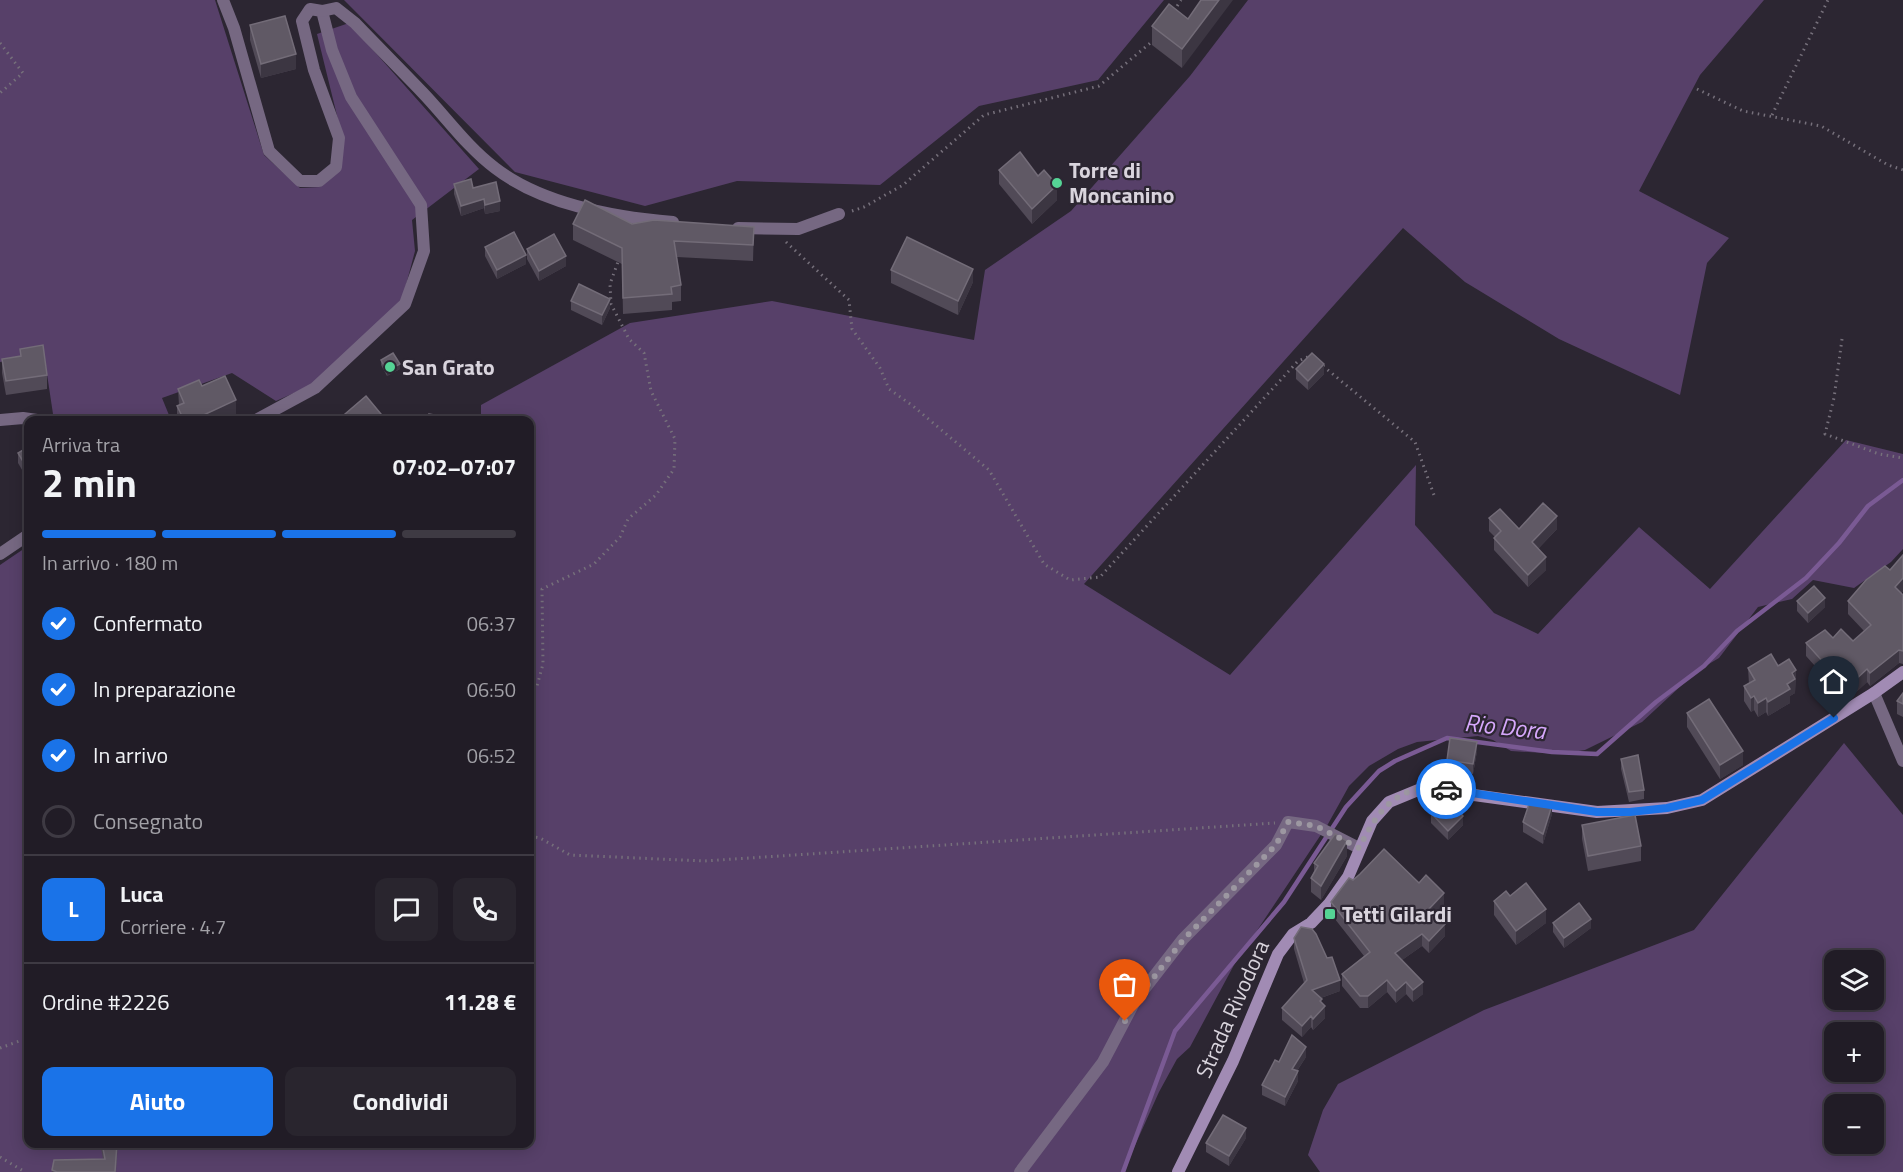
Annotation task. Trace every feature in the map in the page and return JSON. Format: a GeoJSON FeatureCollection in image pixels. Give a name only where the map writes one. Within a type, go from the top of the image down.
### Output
{"type":"FeatureCollection","features":[{"type":"Feature","properties":{"kind":"street"},"geometry":{"type":"LineString","coordinates":[[223,0],[234,28],[269,151],[300,181],[319,181],[336,167],[339,138],[314,70],[302,21],[310,9],[322,11],[336,9],[355,22],[495,168],[520,184],[563,201],[608,213],[684,224]]}},
{"type":"Feature","properties":{"kind":"street"},"geometry":{"type":"LineString","coordinates":[[263,416],[315,388],[405,304],[424,251],[421,205],[351,97],[332,50],[322,11]]}},
{"type":"Feature","properties":{"kind":"street"},"geometry":{"type":"LineString","coordinates":[[730,228],[798,229],[839,214]]}},
{"type":"Feature","properties":{"kind":"street"},"geometry":{"type":"LineString","coordinates":[[0,420],[24,418]]}},
{"type":"Feature","properties":{"kind":"street"},"geometry":{"type":"LineString","coordinates":[[0,554],[24,538]]}},
{"type":"Feature","properties":{"kind":"street","name":"Strada Rivodora"},"geometry":{"type":"LineString","coordinates":[[1178,1172],[1233,1061],[1278,954],[1293,934],[1311,923],[1329,904],[1348,877],[1372,821],[1389,802],[1423,788],[1597,812],[1630,812],[1667,808],[1702,800],[1874,693],[1903,672]]}},
{"type":"Feature","properties":{"kind":"street"},"geometry":{"type":"LineString","coordinates":[[1874,693],[1903,761]]}},
{"type":"Feature","properties":{"kind":"street"},"geometry":{"type":"LineString","coordinates":[[1020,1172],[1103,1062],[1135,1001],[1184,939],[1276,845],[1285,828],[1316,826],[1359,848]]}},
{"type":"Feature","properties":{"kind":"path"},"geometry":{"type":"LineString","coordinates":[[1170,16],[1181,0]]}},
{"type":"Feature","properties":{"kind":"path"},"geometry":{"type":"LineString","coordinates":[[1772,115],[1828,0]]}},
{"type":"Feature","properties":{"kind":"path"},"geometry":{"type":"LineString","coordinates":[[839,214],[864,207],[903,185],[984,115],[1099,86],[1154,40],[1159,32]]}},
{"type":"Feature","properties":{"kind":"path"},"geometry":{"type":"LineString","coordinates":[[0,43],[23,73],[0,93]]}},
{"type":"Feature","properties":{"kind":"path"},"geometry":{"type":"LineString","coordinates":[[1697,89],[1743,111],[1821,126],[1888,165],[1903,170]]}},
{"type":"Feature","properties":{"kind":"path"},"geometry":{"type":"LineString","coordinates":[[771,228],[849,300],[852,329],[880,368],[888,389],[913,406],[989,470],[1044,564],[1070,580],[1100,577],[1298,361],[1311,357],[1314,359]]}},
{"type":"Feature","properties":{"kind":"path"},"geometry":{"type":"LineString","coordinates":[[534,690],[543,664],[542,589],[594,564],[620,537],[628,519],[656,495],[674,469],[675,439],[651,391],[644,353],[629,339],[611,304],[610,284],[621,251]]}},
{"type":"Feature","properties":{"kind":"path"},"geometry":{"type":"LineString","coordinates":[[1842,339],[1834,398],[1825,434],[1879,454],[1903,458]]}},
{"type":"Feature","properties":{"kind":"path"},"geometry":{"type":"LineString","coordinates":[[1323,366],[1415,442],[1434,495]]}},
{"type":"Feature","properties":{"kind":"path"},"geometry":{"type":"LineString","coordinates":[[534,837],[570,855],[704,861],[1285,828]]}},
{"type":"Feature","properties":{"kind":"path"},"geometry":{"type":"LineString","coordinates":[[0,1048],[24,1039]]}},
{"type":"Feature","properties":{"kind":"path"},"geometry":{"type":"LineString","coordinates":[[0,1157],[25,1172]]}},
{"type":"Feature","properties":{"kind":"shaded area"},"geometry":{"type":"Polygon","coordinates":[[[0,0],[215,0],[264,155],[300,188],[320,187],[338,171],[343,140],[317,34],[349,23],[479,169],[412,220],[415,251],[402,300],[312,385],[276,401],[232,373],[162,398],[169,416],[59,416],[53,414],[44,354],[0,362],[0,0]]]}},
{"type":"Feature","properties":{"kind":"shaded area"},"geometry":{"type":"Polygon","coordinates":[[[344,0],[1164,0],[1098,80],[979,106],[880,185],[737,181],[645,206],[515,172],[344,0]]]}},
{"type":"Feature","properties":{"kind":"shaded area"},"geometry":{"type":"Polygon","coordinates":[[[1248,0],[1764,0],[1700,75],[1639,191],[1729,238],[1707,263],[1680,395],[1559,339],[1465,282],[1403,228],[1084,584],[1230,675],[1416,465],[1415,525],[1494,613],[1538,634],[1639,527],[1710,589],[1846,440],[1903,454],[1903,549],[1891,562],[1854,588],[1813,580],[1792,599],[1758,607],[1719,658],[1697,671],[1642,722],[1585,750],[1561,754],[1511,751],[1493,740],[1478,736],[1417,742],[1398,749],[1369,766],[1349,786],[1328,824],[1234,965],[1190,1047],[1177,1059],[1159,1092],[1123,1172],[0,1172],[0,565],[24,549],[24,1148],[534,1148],[534,416],[481,416],[481,405],[630,323],[772,301],[974,340],[985,270],[1071,211],[1190,76],[1248,0]]]}},
{"type":"Feature","properties":{"kind":"shaded area"},"geometry":{"type":"Polygon","coordinates":[[[1844,743],[1903,815],[1903,1172],[1320,1172],[1308,1155],[1323,1110],[1338,1084],[1484,1010],[1694,930],[1844,743]]]}},
{"type":"Feature","properties":{"kind":"building"},"geometry":{"type":"Polygon","coordinates":[[[1201,0],[1219,0],[1182,49],[1152,26],[1169,4],[1188,19],[1201,0]]]}},
{"type":"Feature","properties":{"kind":"building"},"geometry":{"type":"Polygon","coordinates":[[[285,16],[296,54],[261,64],[250,25],[285,16]]]}},
{"type":"Feature","properties":{"kind":"building"},"geometry":{"type":"Polygon","coordinates":[[[1020,152],[1038,176],[1044,170],[1057,185],[1032,209],[999,170],[1020,152]]]}},
{"type":"Feature","properties":{"kind":"building"},"geometry":{"type":"Polygon","coordinates":[[[471,179],[473,188],[496,182],[500,201],[485,205],[484,199],[461,206],[454,184],[471,179]]]}},
{"type":"Feature","properties":{"kind":"building"},"geometry":{"type":"Polygon","coordinates":[[[585,200],[632,224],[654,220],[754,227],[753,245],[674,241],[681,285],[671,287],[672,294],[623,298],[622,248],[573,224],[585,200]]]}},
{"type":"Feature","properties":{"kind":"building"},"geometry":{"type":"Polygon","coordinates":[[[514,232],[526,255],[497,270],[485,247],[514,232]]]}},
{"type":"Feature","properties":{"kind":"building"},"geometry":{"type":"Polygon","coordinates":[[[554,234],[566,256],[539,271],[527,249],[554,234]]]}},
{"type":"Feature","properties":{"kind":"building"},"geometry":{"type":"Polygon","coordinates":[[[907,237],[973,269],[958,301],[891,270],[907,237]]]}},
{"type":"Feature","properties":{"kind":"building"},"geometry":{"type":"Polygon","coordinates":[[[579,284],[610,299],[602,315],[571,301],[579,284]]]}},
{"type":"Feature","properties":{"kind":"building"},"geometry":{"type":"Polygon","coordinates":[[[43,345],[47,375],[6,381],[2,359],[21,356],[20,349],[43,345]]]}},
{"type":"Feature","properties":{"kind":"building"},"geometry":{"type":"Polygon","coordinates":[[[393,353],[400,364],[387,371],[381,360],[393,353]]]}},
{"type":"Feature","properties":{"kind":"building"},"geometry":{"type":"Polygon","coordinates":[[[1312,353],[1324,364],[1308,381],[1296,369],[1312,353]]]}},
{"type":"Feature","properties":{"kind":"building"},"geometry":{"type":"Polygon","coordinates":[[[225,376],[236,400],[202,416],[182,416],[177,406],[184,403],[178,389],[199,380],[202,386],[225,376]]]}},
{"type":"Feature","properties":{"kind":"building"},"geometry":{"type":"Polygon","coordinates":[[[366,396],[383,416],[347,416],[345,414],[366,396]]]}},
{"type":"Feature","properties":{"kind":"building"},"geometry":{"type":"Polygon","coordinates":[[[24,449],[24,463],[18,453],[24,449]]]}},
{"type":"Feature","properties":{"kind":"building"},"geometry":{"type":"Polygon","coordinates":[[[1543,503],[1557,516],[1532,542],[1546,557],[1528,575],[1494,538],[1501,531],[1489,518],[1500,509],[1519,529],[1543,503]]]}},
{"type":"Feature","properties":{"kind":"building"},"geometry":{"type":"Polygon","coordinates":[[[1903,555],[1903,578],[1895,587],[1903,595],[1903,651],[1899,650],[1870,673],[1867,669],[1852,683],[1828,660],[1824,663],[1806,643],[1825,630],[1833,638],[1841,629],[1853,641],[1871,625],[1848,601],[1866,580],[1885,566],[1890,570],[1903,555]]]}},
{"type":"Feature","properties":{"kind":"building"},"geometry":{"type":"Polygon","coordinates":[[[1814,586],[1825,598],[1808,613],[1797,601],[1814,586]]]}},
{"type":"Feature","properties":{"kind":"building"},"geometry":{"type":"Polygon","coordinates":[[[1771,654],[1778,666],[1789,659],[1796,670],[1792,673],[1795,679],[1787,684],[1790,689],[1768,702],[1766,698],[1758,703],[1754,696],[1751,698],[1744,686],[1755,680],[1748,668],[1771,654]]]}},
{"type":"Feature","properties":{"kind":"building"},"geometry":{"type":"Polygon","coordinates":[[[1903,693],[1903,704],[1897,701],[1903,693]]]}},
{"type":"Feature","properties":{"kind":"building"},"geometry":{"type":"Polygon","coordinates":[[[1709,699],[1743,751],[1720,765],[1687,713],[1709,699]]]}},
{"type":"Feature","properties":{"kind":"building"},"geometry":{"type":"Polygon","coordinates":[[[1450,738],[1477,742],[1473,764],[1447,760],[1450,738]]]}},
{"type":"Feature","properties":{"kind":"building"},"geometry":{"type":"Polygon","coordinates":[[[1638,755],[1644,790],[1629,792],[1621,759],[1638,755]]]}},
{"type":"Feature","properties":{"kind":"building"},"geometry":{"type":"Polygon","coordinates":[[[1530,801],[1552,805],[1543,834],[1523,822],[1530,801]]]}},
{"type":"Feature","properties":{"kind":"building"},"geometry":{"type":"Polygon","coordinates":[[[1441,803],[1446,807],[1450,803],[1463,816],[1448,831],[1431,813],[1441,803]]]}},
{"type":"Feature","properties":{"kind":"building"},"geometry":{"type":"Polygon","coordinates":[[[1635,815],[1641,846],[1588,856],[1582,825],[1635,815]]]}},
{"type":"Feature","properties":{"kind":"building"},"geometry":{"type":"Polygon","coordinates":[[[1335,834],[1347,841],[1321,886],[1311,878],[1318,866],[1314,863],[1335,834]]]}},
{"type":"Feature","properties":{"kind":"building"},"geometry":{"type":"Polygon","coordinates":[[[1384,849],[1419,883],[1426,875],[1444,893],[1429,909],[1445,924],[1429,941],[1422,934],[1395,953],[1423,982],[1413,990],[1406,982],[1396,991],[1387,980],[1368,996],[1360,996],[1342,974],[1370,952],[1331,902],[1349,878],[1353,880],[1384,849]]]}},
{"type":"Feature","properties":{"kind":"building"},"geometry":{"type":"Polygon","coordinates":[[[1526,883],[1546,909],[1516,931],[1494,901],[1506,891],[1510,896],[1526,883]]]}},
{"type":"Feature","properties":{"kind":"building"},"geometry":{"type":"Polygon","coordinates":[[[1579,903],[1591,919],[1564,938],[1553,923],[1579,903]]]}},
{"type":"Feature","properties":{"kind":"building"},"geometry":{"type":"Polygon","coordinates":[[[1301,927],[1312,929],[1316,934],[1327,958],[1332,957],[1340,980],[1312,990],[1322,999],[1320,1001],[1325,1006],[1313,1019],[1311,1016],[1302,1026],[1282,1008],[1307,980],[1294,938],[1301,927]]]}},
{"type":"Feature","properties":{"kind":"building"},"geometry":{"type":"Polygon","coordinates":[[[1292,1035],[1306,1047],[1292,1069],[1298,1071],[1285,1097],[1262,1085],[1275,1060],[1279,1062],[1292,1035]]]}},
{"type":"Feature","properties":{"kind":"building"},"geometry":{"type":"Polygon","coordinates":[[[1223,1115],[1246,1128],[1229,1156],[1206,1143],[1223,1115]]]}},
{"type":"Feature","properties":{"kind":"building"},"geometry":{"type":"Polygon","coordinates":[[[103,1148],[117,1148],[115,1172],[57,1172],[52,1170],[54,1160],[105,1159],[103,1148]]]}},
{"type":"Feature","properties":{"kind":"waterway","name":"Rio Dora"},"geometry":{"type":"LineString","coordinates":[[1123,1172],[1175,1031],[1284,902],[1346,807],[1379,771],[1395,761],[1447,738],[1552,752],[1597,754],[1656,702],[1704,666],[1737,631],[1806,578],[1839,543],[1868,506],[1903,480]]}},
{"type":"Feature","properties":{"kind":"way so far"},"geometry":{"type":"LineString","coordinates":[[1125,1021],[1135,1001],[1184,939],[1276,845],[1288,822],[1316,826],[1359,848],[1372,821],[1389,802],[1423,788],[1446,789]]}},
{"type":"Feature","properties":{"kind":"place","name":"Torre di Moncanino"},"geometry":{"type":"Point","coordinates":[1057,183]}},
{"type":"Feature","properties":{"kind":"place","name":"San Grato"},"geometry":{"type":"Point","coordinates":[390,367]}},
{"type":"Feature","properties":{"kind":"place","name":"Tetti Gilardi"},"geometry":{"type":"Point","coordinates":[1330,914]}},
{"type":"Feature","properties":{"kind":"route"},"geometry":{"type":"LineString","coordinates":[[1446,789],[1597,812],[1630,812],[1667,808],[1702,800],[1834,718]]}}]}
